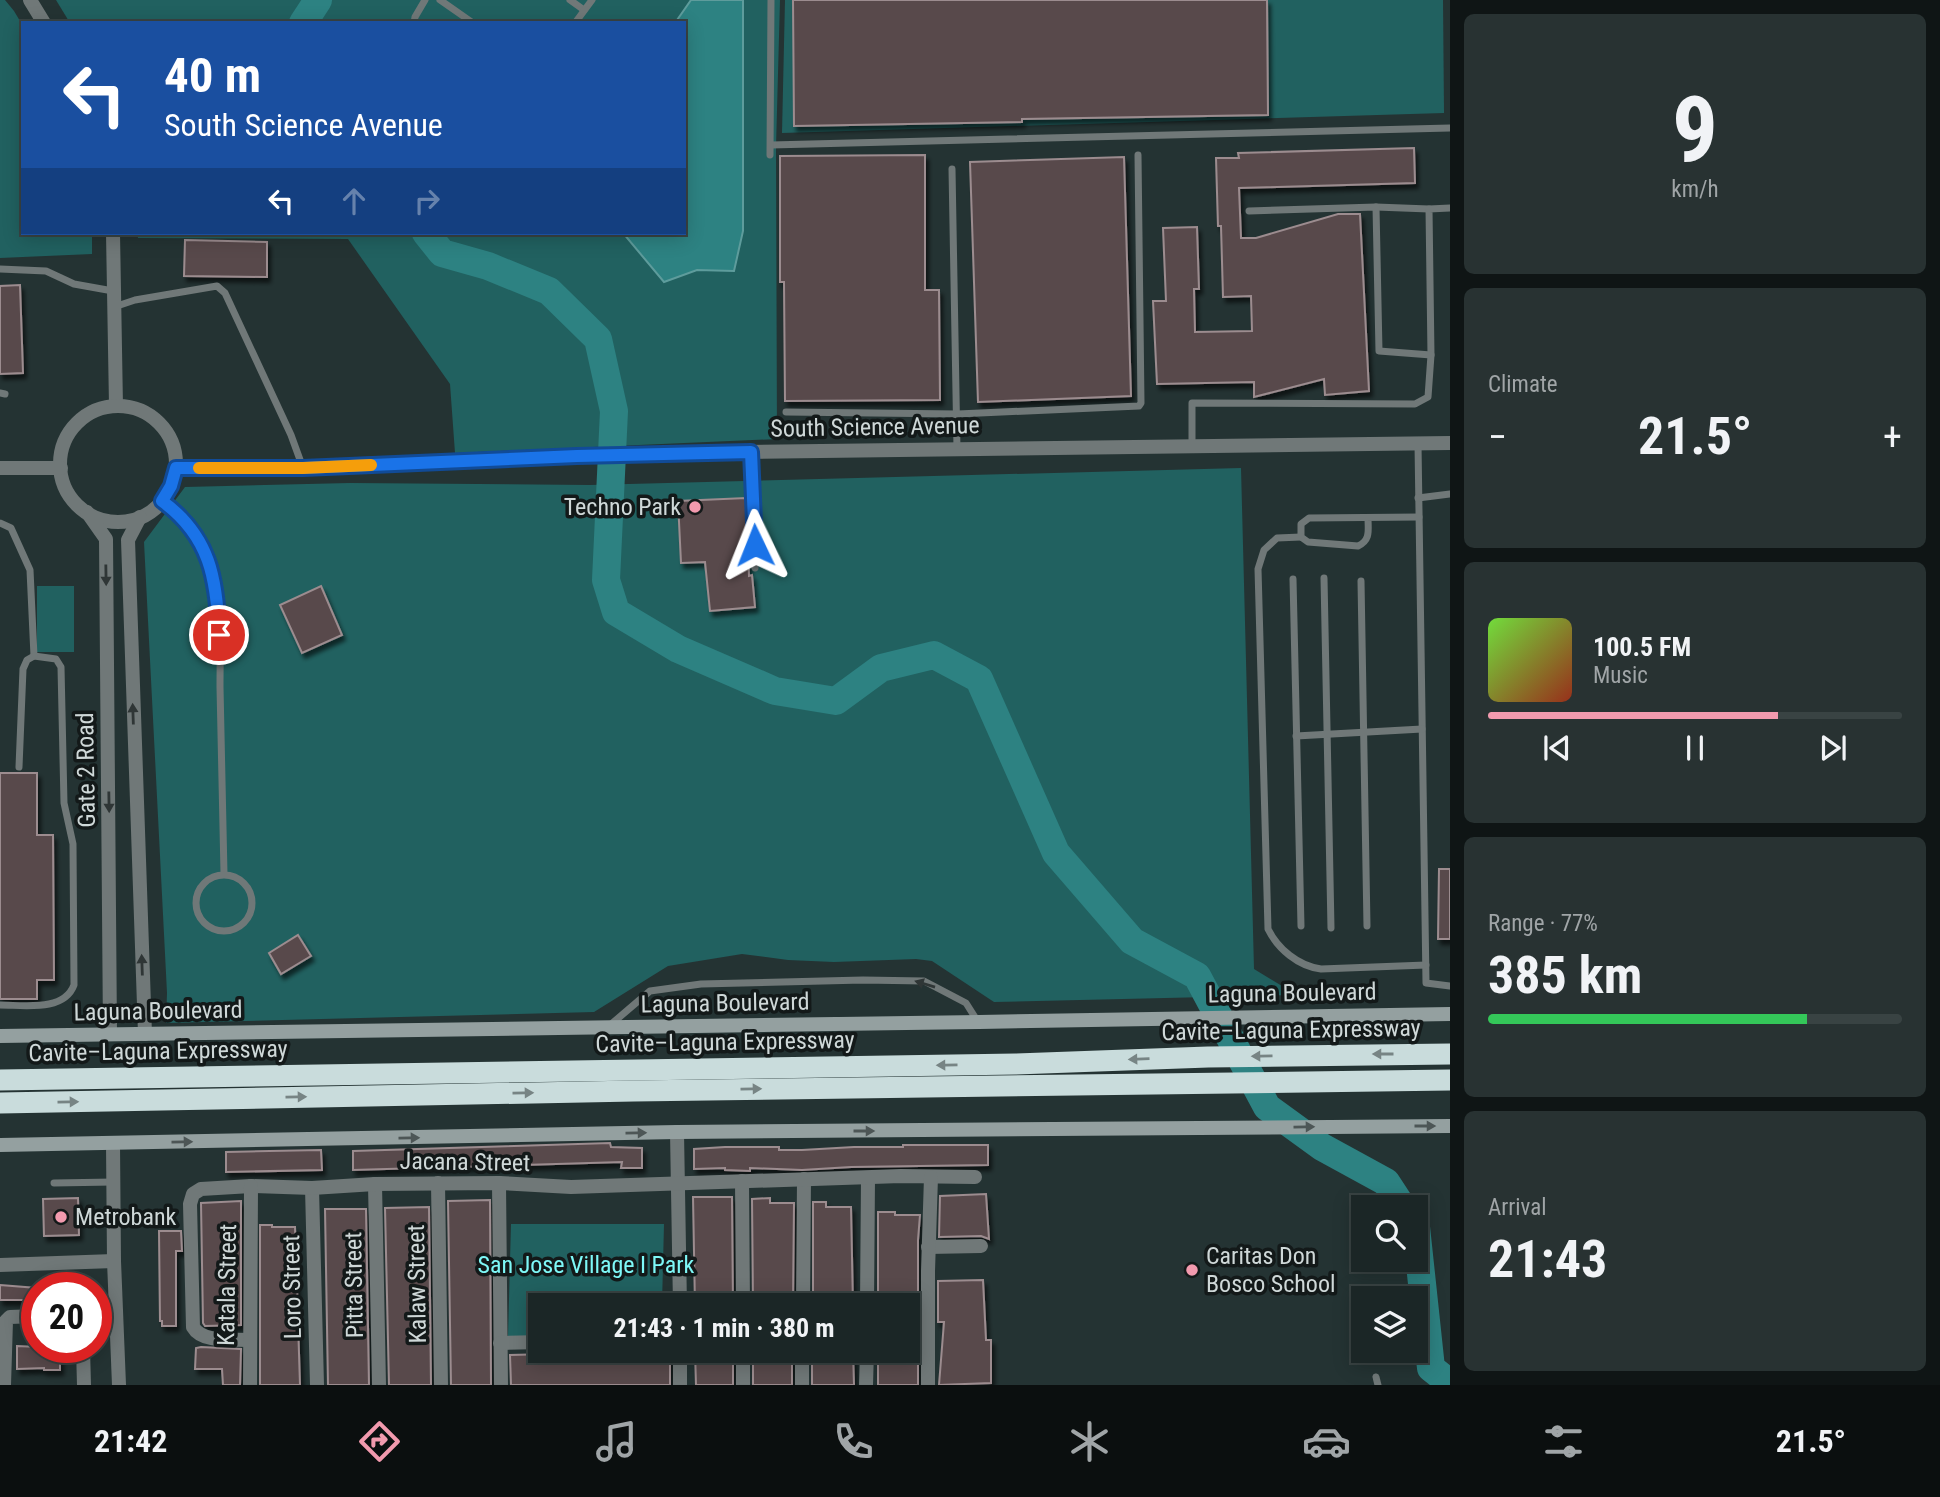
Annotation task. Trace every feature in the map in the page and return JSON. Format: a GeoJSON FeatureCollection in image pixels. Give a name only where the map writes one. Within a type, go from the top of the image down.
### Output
{"type":"FeatureCollection","features":[{"type":"Feature","properties":{"kind":"highway","name":"Cavite–Laguna Expressway"},"geometry":{"type":"LineString","coordinates":[[0,1080],[1016,1064],[1208,1056],[1450,1054]]}},
{"type":"Feature","properties":{"kind":"highway","name":"Cavite–Laguna Expressway"},"geometry":{"type":"LineString","coordinates":[[0,1103],[1450,1080]]}},
{"type":"Feature","properties":{"kind":"main road","name":"Laguna Boulevard"},"geometry":{"type":"LineString","coordinates":[[0,1036],[1450,1014]]}},
{"type":"Feature","properties":{"kind":"main road"},"geometry":{"type":"LineString","coordinates":[[0,1146],[677,1132],[1450,1126]]}},
{"type":"Feature","properties":{"kind":"street"},"geometry":{"type":"LineString","coordinates":[[30,0],[43,21]]}},
{"type":"Feature","properties":{"kind":"street"},"geometry":{"type":"LineString","coordinates":[[113,235],[116,406]]}},
{"type":"Feature","properties":{"kind":"street"},"geometry":{"type":"LineString","coordinates":[[116,406],[142,411],[163,427],[174,451],[176,468],[171,486],[162,501],[140,517],[122,522],[95,517],[74,501],[62,477],[61,468],[66,441],[75,426],[90,414],[116,406]]}},
{"type":"Feature","properties":{"kind":"street","name":"South Science Avenue"},"geometry":{"type":"LineString","coordinates":[[176,468],[303,468],[672,453],[1450,443]]}},
{"type":"Feature","properties":{"kind":"street"},"geometry":{"type":"LineString","coordinates":[[0,468],[61,468]]}},
{"type":"Feature","properties":{"kind":"street","name":"Gate 2 Road"},"geometry":{"type":"LineString","coordinates":[[87,512],[106,539],[110,1034]]}},
{"type":"Feature","properties":{"kind":"street","name":"Gate 2 Road"},"geometry":{"type":"LineString","coordinates":[[140,517],[128,540],[145,1034]]}},
{"type":"Feature","properties":{"kind":"street"},"geometry":{"type":"LineString","coordinates":[[677,1132],[680,1293]]}},
{"type":"Feature","properties":{"kind":"street"},"geometry":{"type":"LineString","coordinates":[[113,1144],[119,1385]]}},
{"type":"Feature","properties":{"kind":"street","name":"Jacana Street"},"geometry":{"type":"LineString","coordinates":[[249,1340],[203,1337],[196,1333],[193,1327],[190,1203],[193,1194],[201,1189],[251,1186],[312,1188],[438,1182],[571,1187],[901,1176],[975,1177]]}},
{"type":"Feature","properties":{"kind":"street"},"geometry":{"type":"LineString","coordinates":[[928,1385],[931,1177]]}},
{"type":"Feature","properties":{"kind":"street"},"geometry":{"type":"LineString","coordinates":[[867,1293],[868,1178]]}},
{"type":"Feature","properties":{"kind":"street"},"geometry":{"type":"LineString","coordinates":[[803,1293],[804,1179]]}},
{"type":"Feature","properties":{"kind":"street"},"geometry":{"type":"LineString","coordinates":[[742,1181],[743,1293]]}},
{"type":"Feature","properties":{"kind":"street","name":"Kalaw Street"},"geometry":{"type":"LineString","coordinates":[[438,1182],[441,1385]]}},
{"type":"Feature","properties":{"kind":"street"},"geometry":{"type":"LineString","coordinates":[[499,1183],[501,1385]]}},
{"type":"Feature","properties":{"kind":"street","name":"Pitta Street"},"geometry":{"type":"LineString","coordinates":[[375,1184],[379,1385]]}},
{"type":"Feature","properties":{"kind":"street","name":"Katala Street"},"geometry":{"type":"LineString","coordinates":[[250,1385],[251,1186]]}},
{"type":"Feature","properties":{"kind":"street","name":"Loro Street"},"geometry":{"type":"LineString","coordinates":[[312,1188],[317,1385]]}},
{"type":"Feature","properties":{"kind":"street"},"geometry":{"type":"LineString","coordinates":[[928,1247],[981,1246]]}},
{"type":"Feature","properties":{"kind":"street"},"geometry":{"type":"LineString","coordinates":[[0,1265],[114,1261]]}},
{"type":"Feature","properties":{"kind":"street"},"geometry":{"type":"LineString","coordinates":[[112,1312],[116,1312]]}},
{"type":"Feature","properties":{"kind":"street"},"geometry":{"type":"LineString","coordinates":[[4,1385],[6,1321],[10,1317],[21,1316]]}},
{"type":"Feature","properties":{"kind":"street"},"geometry":{"type":"LineString","coordinates":[[500,1343],[528,1342]]}},
{"type":"Feature","properties":{"kind":"street"},"geometry":{"type":"LineString","coordinates":[[83,1363],[84,1385]]}},
{"type":"Feature","properties":{"kind":"street"},"geometry":{"type":"LineString","coordinates":[[680,1363],[680,1385]]}},
{"type":"Feature","properties":{"kind":"street"},"geometry":{"type":"LineString","coordinates":[[743,1363],[743,1385]]}},
{"type":"Feature","properties":{"kind":"street"},"geometry":{"type":"LineString","coordinates":[[802,1363],[802,1385]]}},
{"type":"Feature","properties":{"kind":"street"},"geometry":{"type":"LineString","coordinates":[[866,1385],[867,1363]]}},
{"type":"Feature","properties":{"kind":"lane"},"geometry":{"type":"LineString","coordinates":[[414,21],[425,0]]}},
{"type":"Feature","properties":{"kind":"lane"},"geometry":{"type":"LineString","coordinates":[[440,0],[470,21]]}},
{"type":"Feature","properties":{"kind":"lane"},"geometry":{"type":"LineString","coordinates":[[570,0],[584,10]]}},
{"type":"Feature","properties":{"kind":"lane"},"geometry":{"type":"LineString","coordinates":[[576,21],[592,0]]}},
{"type":"Feature","properties":{"kind":"lane"},"geometry":{"type":"LineString","coordinates":[[770,155],[771,0]]}},
{"type":"Feature","properties":{"kind":"lane"},"geometry":{"type":"LineString","coordinates":[[771,145],[1450,128]]}},
{"type":"Feature","properties":{"kind":"lane"},"geometry":{"type":"LineString","coordinates":[[786,412],[957,414],[1139,406],[1138,155]]}},
{"type":"Feature","properties":{"kind":"lane"},"geometry":{"type":"LineString","coordinates":[[952,169],[957,449]]}},
{"type":"Feature","properties":{"kind":"lane"},"geometry":{"type":"LineString","coordinates":[[1376,207],[1379,351],[1431,355]]}},
{"type":"Feature","properties":{"kind":"lane"},"geometry":{"type":"LineString","coordinates":[[1250,211],[1376,207],[1450,208]]}},
{"type":"Feature","properties":{"kind":"lane"},"geometry":{"type":"LineString","coordinates":[[1192,446],[1192,403],[1415,404],[1428,397],[1431,355],[1429,209]]}},
{"type":"Feature","properties":{"kind":"lane"},"geometry":{"type":"LineString","coordinates":[[0,269],[46,271],[74,285],[113,291]]}},
{"type":"Feature","properties":{"kind":"lane"},"geometry":{"type":"LineString","coordinates":[[114,307],[135,300],[217,286],[225,293],[291,435],[303,468]]}},
{"type":"Feature","properties":{"kind":"lane"},"geometry":{"type":"LineString","coordinates":[[1418,443],[1426,984],[1450,986]]}},
{"type":"Feature","properties":{"kind":"lane"},"geometry":{"type":"LineString","coordinates":[[751,452],[755,568]]}},
{"type":"Feature","properties":{"kind":"lane"},"geometry":{"type":"LineString","coordinates":[[1418,498],[1450,494]]}},
{"type":"Feature","properties":{"kind":"lane"},"geometry":{"type":"LineString","coordinates":[[162,501],[183,519],[201,543],[208,558],[216,591],[224,874]]}},
{"type":"Feature","properties":{"kind":"lane"},"geometry":{"type":"LineString","coordinates":[[1301,537],[1301,524],[1309,518],[1419,517]]}},
{"type":"Feature","properties":{"kind":"lane"},"geometry":{"type":"LineString","coordinates":[[1368,518],[1368,538],[1365,543],[1358,546],[1308,542],[1301,537],[1277,538],[1264,550],[1258,569],[1268,929],[1275,942],[1306,967],[1321,969],[1426,965]]}},
{"type":"Feature","properties":{"kind":"lane"},"geometry":{"type":"LineString","coordinates":[[0,523],[11,528],[30,570],[34,656]]}},
{"type":"Feature","properties":{"kind":"lane"},"geometry":{"type":"LineString","coordinates":[[1324,578],[1331,928]]}},
{"type":"Feature","properties":{"kind":"lane"},"geometry":{"type":"LineString","coordinates":[[1293,579],[1301,926]]}},
{"type":"Feature","properties":{"kind":"lane"},"geometry":{"type":"LineString","coordinates":[[1361,581],[1367,926]]}},
{"type":"Feature","properties":{"kind":"lane"},"geometry":{"type":"LineString","coordinates":[[0,1005],[53,1004],[71,994],[74,985],[73,844],[64,803],[61,667],[56,659],[34,656],[27,660],[23,669],[19,767]]}},
{"type":"Feature","properties":{"kind":"lane"},"geometry":{"type":"LineString","coordinates":[[1296,736],[1422,729]]}},
{"type":"Feature","properties":{"kind":"lane"},"geometry":{"type":"LineString","coordinates":[[224,874],[246,885],[252,901],[248,918],[236,929],[228,932],[205,925],[195,905],[203,884],[224,874]]}},
{"type":"Feature","properties":{"kind":"lane"},"geometry":{"type":"LineString","coordinates":[[607,1027],[650,991],[701,984],[863,979],[924,981],[967,1003],[979,1022]]}},
{"type":"Feature","properties":{"kind":"lane"},"geometry":{"type":"LineString","coordinates":[[411,1073],[412,1095]]}},
{"type":"Feature","properties":{"kind":"lane"},"geometry":{"type":"LineString","coordinates":[[54,1183],[114,1182]]}},
{"type":"Feature","properties":{"kind":"green space"},"geometry":{"type":"Polygon","coordinates":[[[0,0],[5,0],[21,23],[21,235],[92,235],[92,254],[0,258],[0,0]]]}},
{"type":"Feature","properties":{"kind":"green space"},"geometry":{"type":"Polygon","coordinates":[[[56,0],[691,0],[676,21],[69,21],[56,0]]]}},
{"type":"Feature","properties":{"kind":"green space"},"geometry":{"type":"Polygon","coordinates":[[[743,0],[780,0],[776,147],[777,439],[455,453],[450,384],[348,239],[138,238],[137,235],[625,235],[664,282],[697,270],[734,271],[743,0]]]}},
{"type":"Feature","properties":{"kind":"green space"},"geometry":{"type":"Polygon","coordinates":[[[785,0],[1443,0],[1444,113],[782,133],[785,0]]]}},
{"type":"Feature","properties":{"kind":"green space"},"geometry":{"type":"Polygon","coordinates":[[[1241,468],[1254,969],[1297,995],[994,1002],[932,961],[916,959],[834,962],[742,954],[668,966],[594,1012],[166,1023],[167,993],[144,542],[185,487],[350,483],[590,485],[1241,468]]]}},
{"type":"Feature","properties":{"kind":"green space"},"geometry":{"type":"Polygon","coordinates":[[[37,586],[74,586],[74,652],[37,652],[37,586]]]}},
{"type":"Feature","properties":{"kind":"green space","name":"San Jose Village I Park"},"geometry":{"type":"Polygon","coordinates":[[[511,1224],[664,1224],[662,1293],[528,1293],[528,1336],[508,1336],[511,1224]]]}},
{"type":"Feature","properties":{"kind":"shaded area"},"geometry":{"type":"Polygon","coordinates":[[[691,0],[743,0],[743,231],[734,271],[697,270],[664,282],[625,235],[686,235],[686,21],[676,21],[691,0]]]}},
{"type":"Feature","properties":{"kind":"building"},"geometry":{"type":"Polygon","coordinates":[[[793,0],[1267,0],[1268,115],[794,126],[793,0]]]}},
{"type":"Feature","properties":{"kind":"building"},"geometry":{"type":"Polygon","coordinates":[[[1414,148],[1415,183],[1239,188],[1241,238],[1256,238],[1338,214],[1360,214],[1369,391],[1325,395],[1324,379],[1254,397],[1254,382],[1157,384],[1153,301],[1166,301],[1163,228],[1197,227],[1199,289],[1194,289],[1195,332],[1252,331],[1251,296],[1223,297],[1216,158],[1239,158],[1238,153],[1414,148]]]}},
{"type":"Feature","properties":{"kind":"building"},"geometry":{"type":"Polygon","coordinates":[[[925,155],[925,290],[939,290],[940,400],[785,401],[784,282],[780,282],[780,156],[925,155]]]}},
{"type":"Feature","properties":{"kind":"building"},"geometry":{"type":"Polygon","coordinates":[[[1124,157],[1131,396],[978,402],[970,162],[1124,157]]]}},
{"type":"Feature","properties":{"kind":"building"},"geometry":{"type":"Polygon","coordinates":[[[185,240],[267,242],[267,277],[184,276],[185,240]]]}},
{"type":"Feature","properties":{"kind":"building"},"geometry":{"type":"Polygon","coordinates":[[[20,285],[23,373],[0,374],[0,286],[20,285]]]}},
{"type":"Feature","properties":{"kind":"building"},"geometry":{"type":"Polygon","coordinates":[[[746,498],[749,576],[752,575],[755,607],[710,611],[705,562],[681,563],[678,501],[746,498]]]}},
{"type":"Feature","properties":{"kind":"building"},"geometry":{"type":"Polygon","coordinates":[[[321,586],[342,635],[302,653],[280,605],[321,586]]]}},
{"type":"Feature","properties":{"kind":"building"},"geometry":{"type":"Polygon","coordinates":[[[0,773],[37,773],[37,835],[53,835],[54,980],[37,980],[37,999],[0,999],[0,773]]]}},
{"type":"Feature","properties":{"kind":"building"},"geometry":{"type":"Polygon","coordinates":[[[1439,869],[1450,869],[1450,939],[1438,939],[1439,869]]]}},
{"type":"Feature","properties":{"kind":"building"},"geometry":{"type":"Polygon","coordinates":[[[298,935],[311,956],[281,974],[269,953],[298,935]]]}},
{"type":"Feature","properties":{"kind":"building"},"geometry":{"type":"Polygon","coordinates":[[[610,1143],[611,1147],[642,1148],[642,1168],[621,1168],[622,1162],[353,1170],[353,1151],[610,1143]]]}},
{"type":"Feature","properties":{"kind":"building"},"geometry":{"type":"Polygon","coordinates":[[[903,1145],[988,1145],[988,1165],[802,1170],[750,1168],[750,1171],[725,1168],[694,1169],[694,1149],[779,1147],[779,1150],[802,1150],[903,1145]]]}},
{"type":"Feature","properties":{"kind":"building"},"geometry":{"type":"Polygon","coordinates":[[[321,1150],[322,1170],[226,1172],[226,1152],[321,1150]]]}},
{"type":"Feature","properties":{"kind":"building"},"geometry":{"type":"Polygon","coordinates":[[[986,1194],[989,1239],[981,1236],[939,1237],[940,1196],[986,1194]]]}},
{"type":"Feature","properties":{"kind":"building"},"geometry":{"type":"Polygon","coordinates":[[[693,1197],[732,1197],[733,1293],[695,1293],[693,1197]]]}},
{"type":"Feature","properties":{"kind":"building","name":"Metrobank"},"geometry":{"type":"Polygon","coordinates":[[[78,1198],[79,1235],[44,1236],[43,1199],[78,1198]]]}},
{"type":"Feature","properties":{"kind":"building"},"geometry":{"type":"Polygon","coordinates":[[[770,1198],[770,1203],[794,1203],[793,1293],[753,1293],[752,1199],[770,1198]]]}},
{"type":"Feature","properties":{"kind":"building"},"geometry":{"type":"Polygon","coordinates":[[[490,1200],[491,1385],[451,1385],[448,1201],[490,1200]]]}},
{"type":"Feature","properties":{"kind":"building"},"geometry":{"type":"Polygon","coordinates":[[[241,1201],[241,1325],[205,1326],[201,1203],[241,1201]]]}},
{"type":"Feature","properties":{"kind":"building"},"geometry":{"type":"Polygon","coordinates":[[[813,1202],[826,1202],[826,1207],[851,1207],[853,1293],[813,1293],[813,1202]]]}},
{"type":"Feature","properties":{"kind":"building"},"geometry":{"type":"Polygon","coordinates":[[[429,1207],[431,1385],[389,1385],[385,1208],[429,1207]]]}},
{"type":"Feature","properties":{"kind":"building"},"geometry":{"type":"Polygon","coordinates":[[[325,1209],[366,1209],[369,1385],[328,1385],[325,1209]]]}},
{"type":"Feature","properties":{"kind":"building"},"geometry":{"type":"Polygon","coordinates":[[[878,1212],[920,1215],[918,1293],[878,1293],[878,1212]]]}},
{"type":"Feature","properties":{"kind":"building"},"geometry":{"type":"Polygon","coordinates":[[[260,1225],[295,1227],[300,1385],[260,1385],[260,1225]]]}},
{"type":"Feature","properties":{"kind":"building"},"geometry":{"type":"Polygon","coordinates":[[[159,1231],[181,1231],[182,1251],[176,1251],[176,1326],[162,1326],[160,1321],[159,1231]]]}},
{"type":"Feature","properties":{"kind":"building"},"geometry":{"type":"Polygon","coordinates":[[[983,1280],[986,1340],[991,1340],[991,1383],[939,1385],[944,1322],[938,1322],[938,1281],[983,1280]]]}},
{"type":"Feature","properties":{"kind":"building"},"geometry":{"type":"Polygon","coordinates":[[[0,1285],[21,1287],[21,1300],[0,1300],[0,1285]]]}},
{"type":"Feature","properties":{"kind":"building"},"geometry":{"type":"Polygon","coordinates":[[[17,1346],[21,1346],[21,1363],[60,1363],[60,1370],[17,1369],[17,1346]]]}},
{"type":"Feature","properties":{"kind":"building"},"geometry":{"type":"Polygon","coordinates":[[[196,1348],[241,1349],[240,1385],[223,1385],[222,1369],[195,1369],[196,1348]]]}},
{"type":"Feature","properties":{"kind":"building"},"geometry":{"type":"Polygon","coordinates":[[[510,1355],[528,1355],[528,1363],[670,1363],[670,1385],[511,1385],[510,1355]]]}},
{"type":"Feature","properties":{"kind":"building"},"geometry":{"type":"Polygon","coordinates":[[[695,1363],[733,1363],[733,1385],[696,1385],[695,1363]]]}},
{"type":"Feature","properties":{"kind":"building"},"geometry":{"type":"Polygon","coordinates":[[[753,1363],[792,1363],[792,1385],[753,1385],[753,1363]]]}},
{"type":"Feature","properties":{"kind":"building"},"geometry":{"type":"Polygon","coordinates":[[[812,1363],[853,1363],[854,1385],[812,1385],[812,1363]]]}},
{"type":"Feature","properties":{"kind":"building"},"geometry":{"type":"Polygon","coordinates":[[[878,1363],[918,1363],[918,1385],[878,1385],[878,1363]]]}},
{"type":"Feature","properties":{"kind":"waterway"},"geometry":{"type":"LineString","coordinates":[[304,21],[318,0]]}},
{"type":"Feature","properties":{"kind":"waterway"},"geometry":{"type":"LineString","coordinates":[[428,235],[442,253],[488,266],[549,291],[598,339],[614,411],[606,580],[616,612],[678,649],[775,691],[836,701],[881,668],[934,655],[979,679],[1056,853],[1132,941],[1197,976],[1267,1107],[1322,1147],[1386,1182],[1394,1195]]}},
{"type":"Feature","properties":{"kind":"waterway"},"geometry":{"type":"LineString","coordinates":[[1421,1272],[1431,1368],[1450,1383]]}},
{"type":"Feature","properties":{"kind":"slow traffic"},"geometry":{"type":"LineString","coordinates":[[199,468],[371,465]]}},
{"type":"Feature","properties":{"kind":"place","name":"Techno Park"},"geometry":{"type":"Point","coordinates":[695,507]}},
{"type":"Feature","properties":{"kind":"place","name":"Metrobank"},"geometry":{"type":"Point","coordinates":[61,1217]}},
{"type":"Feature","properties":{"kind":"place","name":"Caritas Don Bosco School"},"geometry":{"type":"Point","coordinates":[1192,1270]}},
{"type":"Feature","properties":{"kind":"route"},"geometry":{"type":"LineString","coordinates":[[219,635],[216,591],[208,558],[192,530],[162,501],[171,486],[176,468],[303,468],[577,456],[751,452],[755,545]]}}]}
